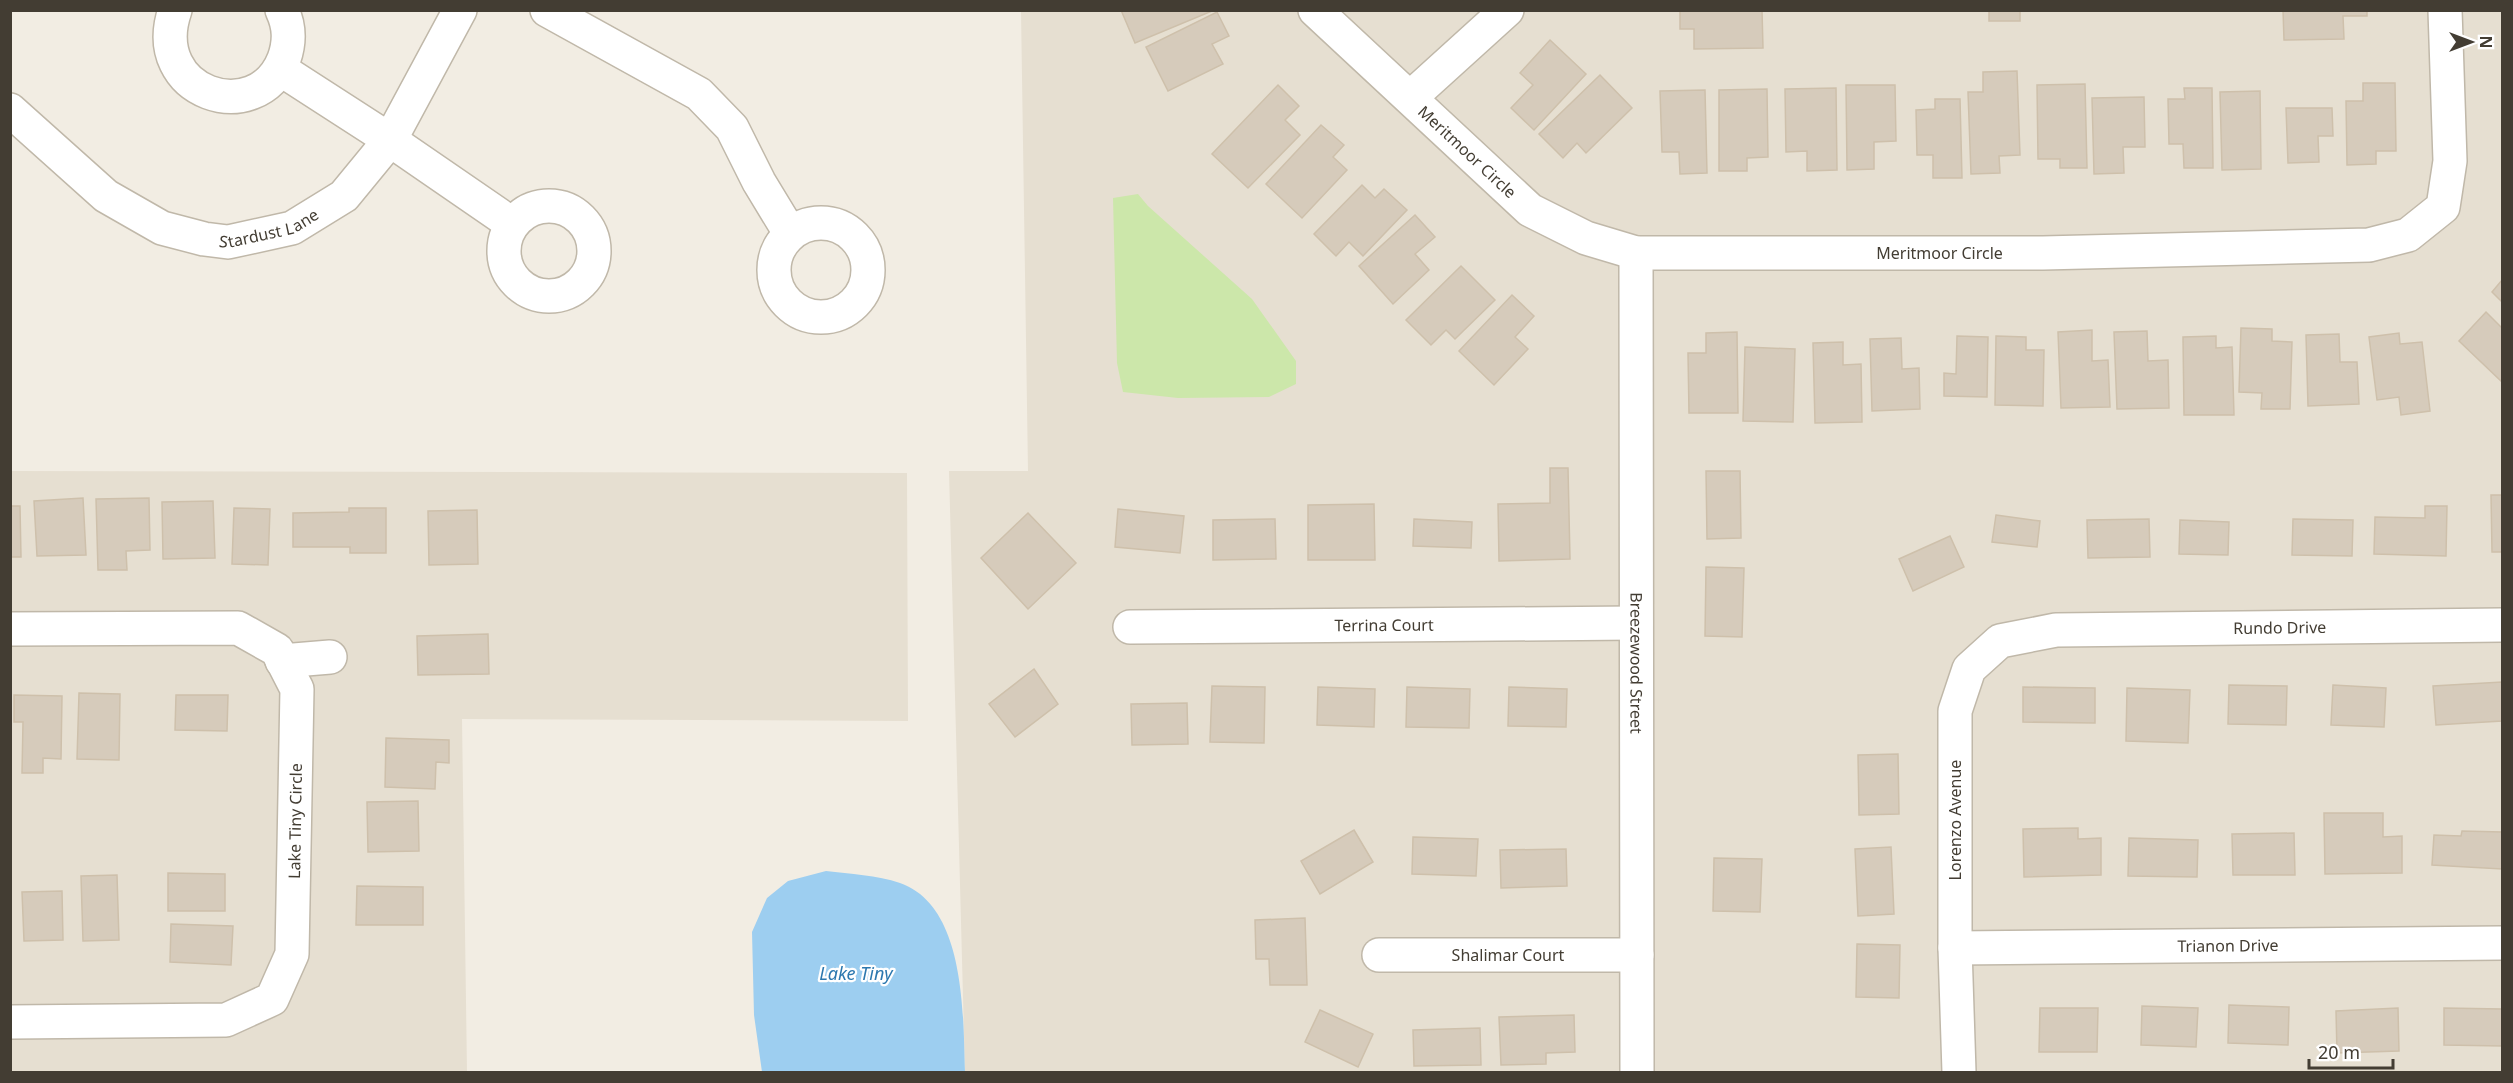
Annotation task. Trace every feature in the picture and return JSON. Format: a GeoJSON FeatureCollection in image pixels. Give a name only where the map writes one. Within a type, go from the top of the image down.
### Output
{"type":"FeatureCollection","features":[{"type":"Feature","properties":{"kind":"street"},"geometry":{"type":"LineString","coordinates":[[175,10],[170,27],[170,50],[180,72],[197,88],[219,96],[243,95],[264,86],[280,69],[288,46],[288,23],[282,10]]}},
{"type":"Feature","properties":{"kind":"street","name":"Stardust Lane"},"geometry":{"type":"LineString","coordinates":[[10,110],[106,196],[162,228],[204,239],[228,242],[291,228],[344,196],[390,140],[460,10]]}},
{"type":"Feature","properties":{"kind":"street"},"geometry":{"type":"LineString","coordinates":[[547,10],[699,94],[732,128],[759,182],[790,233]]}},
{"type":"Feature","properties":{"kind":"street","name":"Meritmoor Circle"},"geometry":{"type":"LineString","coordinates":[[1315,10],[1530,210],[1586,238],[1636,253],[2043,253],[2369,245],[2408,235],[2443,207],[2450,161],[2445,10]]}},
{"type":"Feature","properties":{"kind":"street"},"geometry":{"type":"LineString","coordinates":[[1411,97],[1507,10]]}},
{"type":"Feature","properties":{"kind":"street"},"geometry":{"type":"LineString","coordinates":[[280,69],[390,140],[512,224]]}},
{"type":"Feature","properties":{"kind":"street","name":"Breezewood Street"},"geometry":{"type":"LineString","coordinates":[[1636,253],[1637,1072]]}},
{"type":"Feature","properties":{"kind":"street","name":"Terrina Court"},"geometry":{"type":"LineString","coordinates":[[1130,627],[1636,623]]}},
{"type":"Feature","properties":{"kind":"street","name":"Rundo Drive"},"geometry":{"type":"LineString","coordinates":[[2056,630],[2502,625]]}},
{"type":"Feature","properties":{"kind":"street","name":"Lake Tiny Circle"},"geometry":{"type":"LineString","coordinates":[[10,629],[238,628],[277,650],[297,689],[292,954],[272,999],[226,1020],[10,1022]]}},
{"type":"Feature","properties":{"kind":"street","name":"Lorenzo Avenue"},"geometry":{"type":"LineString","coordinates":[[1959,1072],[1955,948],[1955,711],[1969,669],[2000,641],[2056,630]]}},
{"type":"Feature","properties":{"kind":"street"},"geometry":{"type":"LineString","coordinates":[[282,661],[330,657]]}},
{"type":"Feature","properties":{"kind":"street","name":"Trianon Drive"},"geometry":{"type":"LineString","coordinates":[[1955,948],[2502,944]]}},
{"type":"Feature","properties":{"kind":"street","name":"Shalimar Court"},"geometry":{"type":"LineString","coordinates":[[1379,955],[1637,955]]}},
{"type":"Feature","properties":{"kind":"shaded area"},"geometry":{"type":"Polygon","coordinates":[[[1021,11],[2502,11],[2502,1072],[965,1072],[949,471],[1028,471],[1021,11]]]}},
{"type":"Feature","properties":{"kind":"shaded area"},"geometry":{"type":"Polygon","coordinates":[[[11,471],[907,473],[908,721],[462,719],[467,1072],[11,1072],[11,471]]]}},
{"type":"Feature","properties":{"kind":"green space"},"geometry":{"type":"Polygon","coordinates":[[[1138,194],[1148,206],[1252,299],[1296,361],[1296,384],[1269,397],[1178,398],[1123,392],[1117,363],[1113,198],[1138,194]]]}},
{"type":"Feature","properties":{"kind":"water","name":"Lake Tiny"},"geometry":{"type":"Polygon","coordinates":[[[826,871],[873,876],[900,883],[922,895],[938,914],[949,938],[961,993],[965,1072],[762,1072],[754,1015],[752,932],[767,898],[788,881],[826,871]]]}},
{"type":"Feature","properties":{"kind":"building"},"geometry":{"type":"Polygon","coordinates":[[[1121,10],[1211,10],[1212,11],[1135,43],[1121,10]]]}},
{"type":"Feature","properties":{"kind":"building"},"geometry":{"type":"Polygon","coordinates":[[[1680,10],[1762,10],[1763,48],[1694,49],[1694,29],[1680,29],[1680,10]]]}},
{"type":"Feature","properties":{"kind":"building"},"geometry":{"type":"Polygon","coordinates":[[[1989,10],[2020,10],[2020,21],[1989,21],[1989,10]]]}},
{"type":"Feature","properties":{"kind":"building"},"geometry":{"type":"Polygon","coordinates":[[[2283,10],[2367,10],[2367,16],[2343,16],[2344,39],[2284,40],[2283,10]]]}},
{"type":"Feature","properties":{"kind":"building"},"geometry":{"type":"Polygon","coordinates":[[[1217,12],[1229,36],[1212,44],[1223,64],[1168,91],[1146,47],[1217,12]]]}},
{"type":"Feature","properties":{"kind":"building"},"geometry":{"type":"Polygon","coordinates":[[[1550,40],[1586,74],[1534,130],[1511,108],[1533,85],[1520,73],[1550,40]]]}},
{"type":"Feature","properties":{"kind":"building"},"geometry":{"type":"Polygon","coordinates":[[[2017,71],[2020,155],[1999,156],[2000,173],[1971,174],[1968,92],[1983,92],[1983,72],[2017,71]]]}},
{"type":"Feature","properties":{"kind":"building"},"geometry":{"type":"Polygon","coordinates":[[[1600,75],[1632,108],[1586,153],[1577,143],[1563,158],[1539,134],[1600,75]]]}},
{"type":"Feature","properties":{"kind":"building"},"geometry":{"type":"Polygon","coordinates":[[[2363,83],[2395,83],[2396,151],[2376,151],[2376,164],[2347,165],[2346,101],[2363,101],[2363,83]]]}},
{"type":"Feature","properties":{"kind":"building"},"geometry":{"type":"Polygon","coordinates":[[[2085,84],[2087,168],[2060,168],[2060,159],[2038,159],[2037,85],[2085,84]]]}},
{"type":"Feature","properties":{"kind":"building"},"geometry":{"type":"Polygon","coordinates":[[[1278,85],[1299,106],[1285,120],[1300,135],[1248,188],[1212,154],[1278,85]]]}},
{"type":"Feature","properties":{"kind":"building"},"geometry":{"type":"Polygon","coordinates":[[[1846,85],[1895,85],[1896,141],[1874,142],[1874,169],[1847,170],[1846,85]]]}},
{"type":"Feature","properties":{"kind":"building"},"geometry":{"type":"Polygon","coordinates":[[[1836,88],[1837,170],[1807,171],[1807,151],[1786,152],[1785,89],[1836,88]]]}},
{"type":"Feature","properties":{"kind":"building"},"geometry":{"type":"Polygon","coordinates":[[[2184,88],[2212,88],[2213,168],[2184,168],[2183,144],[2169,144],[2168,99],[2185,99],[2184,88]]]}},
{"type":"Feature","properties":{"kind":"building"},"geometry":{"type":"Polygon","coordinates":[[[1767,89],[1768,157],[1747,158],[1747,171],[1719,171],[1719,90],[1767,89]]]}},
{"type":"Feature","properties":{"kind":"building"},"geometry":{"type":"Polygon","coordinates":[[[1705,90],[1707,173],[1680,174],[1679,152],[1662,152],[1660,91],[1705,90]]]}},
{"type":"Feature","properties":{"kind":"building"},"geometry":{"type":"Polygon","coordinates":[[[2260,91],[2261,169],[2222,170],[2220,92],[2260,91]]]}},
{"type":"Feature","properties":{"kind":"building"},"geometry":{"type":"Polygon","coordinates":[[[2144,97],[2145,147],[2123,147],[2124,173],[2094,174],[2092,98],[2144,97]]]}},
{"type":"Feature","properties":{"kind":"building"},"geometry":{"type":"Polygon","coordinates":[[[1935,99],[1960,99],[1962,178],[1933,178],[1933,155],[1917,155],[1916,110],[1935,109],[1935,99]]]}},
{"type":"Feature","properties":{"kind":"building"},"geometry":{"type":"Polygon","coordinates":[[[2286,108],[2332,108],[2333,136],[2318,136],[2319,162],[2288,163],[2286,108]]]}},
{"type":"Feature","properties":{"kind":"building"},"geometry":{"type":"Polygon","coordinates":[[[1321,125],[1344,145],[1333,157],[1347,170],[1302,218],[1266,184],[1321,125]]]}},
{"type":"Feature","properties":{"kind":"building"},"geometry":{"type":"Polygon","coordinates":[[[1362,185],[1375,198],[1384,189],[1407,210],[1363,256],[1349,242],[1336,256],[1314,234],[1362,185]]]}},
{"type":"Feature","properties":{"kind":"building"},"geometry":{"type":"Polygon","coordinates":[[[1415,215],[1435,237],[1415,254],[1429,270],[1393,304],[1359,266],[1415,215]]]}},
{"type":"Feature","properties":{"kind":"building"},"geometry":{"type":"Polygon","coordinates":[[[1461,266],[1495,300],[1455,339],[1446,330],[1431,345],[1406,320],[1461,266]]]}},
{"type":"Feature","properties":{"kind":"building"},"geometry":{"type":"Polygon","coordinates":[[[2502,280],[2502,302],[2492,292],[2502,280]]]}},
{"type":"Feature","properties":{"kind":"building"},"geometry":{"type":"Polygon","coordinates":[[[1512,295],[1534,316],[1515,337],[1528,349],[1494,385],[1459,351],[1512,295]]]}},
{"type":"Feature","properties":{"kind":"building"},"geometry":{"type":"Polygon","coordinates":[[[2486,312],[2502,328],[2502,382],[2459,341],[2486,312]]]}},
{"type":"Feature","properties":{"kind":"building"},"geometry":{"type":"Polygon","coordinates":[[[2241,328],[2272,329],[2272,341],[2292,342],[2290,409],[2261,409],[2262,393],[2239,392],[2241,328]]]}},
{"type":"Feature","properties":{"kind":"building"},"geometry":{"type":"Polygon","coordinates":[[[2092,330],[2092,361],[2108,360],[2110,407],[2061,408],[2058,332],[2092,330]]]}},
{"type":"Feature","properties":{"kind":"building"},"geometry":{"type":"Polygon","coordinates":[[[2147,331],[2148,361],[2168,360],[2169,408],[2117,409],[2114,332],[2147,331]]]}},
{"type":"Feature","properties":{"kind":"building"},"geometry":{"type":"Polygon","coordinates":[[[1737,332],[1738,413],[1689,413],[1688,353],[1706,353],[1706,333],[1737,332]]]}},
{"type":"Feature","properties":{"kind":"building"},"geometry":{"type":"Polygon","coordinates":[[[2399,333],[2400,344],[2422,342],[2430,411],[2401,415],[2399,397],[2377,400],[2369,337],[2399,333]]]}},
{"type":"Feature","properties":{"kind":"building"},"geometry":{"type":"Polygon","coordinates":[[[2339,334],[2340,362],[2357,362],[2359,404],[2308,406],[2306,335],[2339,334]]]}},
{"type":"Feature","properties":{"kind":"building"},"geometry":{"type":"Polygon","coordinates":[[[1957,336],[1988,337],[1987,397],[1944,396],[1944,373],[1956,374],[1957,336]]]}},
{"type":"Feature","properties":{"kind":"building"},"geometry":{"type":"Polygon","coordinates":[[[1996,336],[2026,337],[2026,350],[2044,350],[2043,406],[1995,405],[1996,336]]]}},
{"type":"Feature","properties":{"kind":"building"},"geometry":{"type":"Polygon","coordinates":[[[2216,336],[2216,348],[2232,347],[2234,415],[2184,415],[2183,337],[2216,336]]]}},
{"type":"Feature","properties":{"kind":"building"},"geometry":{"type":"Polygon","coordinates":[[[1901,338],[1902,369],[1919,368],[1920,409],[1872,411],[1870,339],[1901,338]]]}},
{"type":"Feature","properties":{"kind":"building"},"geometry":{"type":"Polygon","coordinates":[[[1843,342],[1843,365],[1861,364],[1862,422],[1815,423],[1813,343],[1843,342]]]}},
{"type":"Feature","properties":{"kind":"building"},"geometry":{"type":"Polygon","coordinates":[[[1745,347],[1795,349],[1793,422],[1743,421],[1745,347]]]}},
{"type":"Feature","properties":{"kind":"building"},"geometry":{"type":"Polygon","coordinates":[[[1550,468],[1568,468],[1570,559],[1499,561],[1498,504],[1550,503],[1550,468]]]}},
{"type":"Feature","properties":{"kind":"building"},"geometry":{"type":"Polygon","coordinates":[[[1706,471],[1740,471],[1741,538],[1707,539],[1706,471]]]}},
{"type":"Feature","properties":{"kind":"building"},"geometry":{"type":"Polygon","coordinates":[[[2491,495],[2502,495],[2502,552],[2492,552],[2491,495]]]}},
{"type":"Feature","properties":{"kind":"building"},"geometry":{"type":"Polygon","coordinates":[[[83,498],[86,555],[37,556],[34,501],[83,498]]]}},
{"type":"Feature","properties":{"kind":"building"},"geometry":{"type":"Polygon","coordinates":[[[149,498],[150,550],[126,551],[127,570],[98,570],[96,499],[149,498]]]}},
{"type":"Feature","properties":{"kind":"building"},"geometry":{"type":"Polygon","coordinates":[[[213,501],[215,558],[163,559],[162,502],[213,501]]]}},
{"type":"Feature","properties":{"kind":"building"},"geometry":{"type":"Polygon","coordinates":[[[1374,504],[1375,560],[1308,560],[1308,505],[1374,504]]]}},
{"type":"Feature","properties":{"kind":"building"},"geometry":{"type":"Polygon","coordinates":[[[10,506],[20,506],[21,557],[10,557],[10,506]]]}},
{"type":"Feature","properties":{"kind":"building"},"geometry":{"type":"Polygon","coordinates":[[[2425,506],[2447,506],[2446,556],[2374,554],[2375,517],[2425,518],[2425,506]]]}},
{"type":"Feature","properties":{"kind":"building"},"geometry":{"type":"Polygon","coordinates":[[[234,508],[270,509],[268,565],[232,564],[234,508]]]}},
{"type":"Feature","properties":{"kind":"building"},"geometry":{"type":"Polygon","coordinates":[[[349,508],[386,508],[386,553],[350,553],[350,547],[293,547],[293,513],[349,512],[349,508]]]}},
{"type":"Feature","properties":{"kind":"building"},"geometry":{"type":"Polygon","coordinates":[[[1118,509],[1184,516],[1180,553],[1115,547],[1118,509]]]}},
{"type":"Feature","properties":{"kind":"building"},"geometry":{"type":"Polygon","coordinates":[[[477,510],[478,564],[429,565],[428,511],[477,510]]]}},
{"type":"Feature","properties":{"kind":"building"},"geometry":{"type":"Polygon","coordinates":[[[1028,513],[1076,563],[1028,609],[981,558],[1028,513]]]}},
{"type":"Feature","properties":{"kind":"building"},"geometry":{"type":"Polygon","coordinates":[[[1996,515],[2040,521],[2037,547],[1992,542],[1996,515]]]}},
{"type":"Feature","properties":{"kind":"building"},"geometry":{"type":"Polygon","coordinates":[[[1275,519],[1276,559],[1213,560],[1213,520],[1275,519]]]}},
{"type":"Feature","properties":{"kind":"building"},"geometry":{"type":"Polygon","coordinates":[[[1414,519],[1472,522],[1471,548],[1413,546],[1414,519]]]}},
{"type":"Feature","properties":{"kind":"building"},"geometry":{"type":"Polygon","coordinates":[[[2149,519],[2150,557],[2088,558],[2087,520],[2149,519]]]}},
{"type":"Feature","properties":{"kind":"building"},"geometry":{"type":"Polygon","coordinates":[[[2293,519],[2353,520],[2352,556],[2292,555],[2293,519]]]}},
{"type":"Feature","properties":{"kind":"building"},"geometry":{"type":"Polygon","coordinates":[[[2180,520],[2229,522],[2228,555],[2179,554],[2180,520]]]}},
{"type":"Feature","properties":{"kind":"building"},"geometry":{"type":"Polygon","coordinates":[[[1950,536],[1964,567],[1913,591],[1899,559],[1950,536]]]}},
{"type":"Feature","properties":{"kind":"building"},"geometry":{"type":"Polygon","coordinates":[[[1706,567],[1744,568],[1742,637],[1705,636],[1706,567]]]}},
{"type":"Feature","properties":{"kind":"building"},"geometry":{"type":"Polygon","coordinates":[[[488,634],[489,674],[418,675],[417,636],[488,634]]]}},
{"type":"Feature","properties":{"kind":"building"},"geometry":{"type":"Polygon","coordinates":[[[1034,669],[1058,704],[1015,737],[989,704],[1034,669]]]}},
{"type":"Feature","properties":{"kind":"building"},"geometry":{"type":"Polygon","coordinates":[[[2502,682],[2502,721],[2436,725],[2433,686],[2502,682]]]}},
{"type":"Feature","properties":{"kind":"building"},"geometry":{"type":"Polygon","coordinates":[[[2229,685],[2287,686],[2286,725],[2228,724],[2229,685]]]}},
{"type":"Feature","properties":{"kind":"building"},"geometry":{"type":"Polygon","coordinates":[[[2333,685],[2386,688],[2384,727],[2331,725],[2333,685]]]}},
{"type":"Feature","properties":{"kind":"building"},"geometry":{"type":"Polygon","coordinates":[[[1212,686],[1265,687],[1264,743],[1210,742],[1212,686]]]}},
{"type":"Feature","properties":{"kind":"building"},"geometry":{"type":"Polygon","coordinates":[[[1318,687],[1375,689],[1374,727],[1317,725],[1318,687]]]}},
{"type":"Feature","properties":{"kind":"building"},"geometry":{"type":"Polygon","coordinates":[[[1407,687],[1470,689],[1469,728],[1406,727],[1407,687]]]}},
{"type":"Feature","properties":{"kind":"building"},"geometry":{"type":"Polygon","coordinates":[[[1509,687],[1567,689],[1566,727],[1508,726],[1509,687]]]}},
{"type":"Feature","properties":{"kind":"building"},"geometry":{"type":"Polygon","coordinates":[[[2023,687],[2095,688],[2095,723],[2023,722],[2023,687]]]}},
{"type":"Feature","properties":{"kind":"building"},"geometry":{"type":"Polygon","coordinates":[[[2127,688],[2190,690],[2188,743],[2126,741],[2127,688]]]}},
{"type":"Feature","properties":{"kind":"building"},"geometry":{"type":"Polygon","coordinates":[[[79,693],[120,694],[119,760],[77,759],[79,693]]]}},
{"type":"Feature","properties":{"kind":"building"},"geometry":{"type":"Polygon","coordinates":[[[14,695],[62,696],[61,759],[43,758],[43,773],[22,773],[23,722],[14,722],[14,695]]]}},
{"type":"Feature","properties":{"kind":"building"},"geometry":{"type":"Polygon","coordinates":[[[176,695],[228,695],[227,731],[175,730],[176,695]]]}},
{"type":"Feature","properties":{"kind":"building"},"geometry":{"type":"Polygon","coordinates":[[[1187,703],[1188,744],[1132,745],[1131,704],[1187,703]]]}},
{"type":"Feature","properties":{"kind":"building"},"geometry":{"type":"Polygon","coordinates":[[[386,738],[449,740],[449,763],[436,762],[435,789],[385,787],[386,738]]]}},
{"type":"Feature","properties":{"kind":"building"},"geometry":{"type":"Polygon","coordinates":[[[1898,754],[1899,814],[1859,815],[1858,755],[1898,754]]]}},
{"type":"Feature","properties":{"kind":"building"},"geometry":{"type":"Polygon","coordinates":[[[418,801],[419,851],[368,852],[367,802],[418,801]]]}},
{"type":"Feature","properties":{"kind":"building"},"geometry":{"type":"Polygon","coordinates":[[[2324,813],[2383,813],[2383,837],[2402,836],[2402,873],[2325,874],[2324,813]]]}},
{"type":"Feature","properties":{"kind":"building"},"geometry":{"type":"Polygon","coordinates":[[[2078,828],[2078,839],[2101,838],[2101,875],[2024,877],[2023,829],[2078,828]]]}},
{"type":"Feature","properties":{"kind":"building"},"geometry":{"type":"Polygon","coordinates":[[[1354,830],[1373,862],[1320,894],[1301,861],[1354,830]]]}},
{"type":"Feature","properties":{"kind":"building"},"geometry":{"type":"Polygon","coordinates":[[[2462,831],[2502,832],[2502,869],[2432,865],[2434,835],[2461,836],[2462,831]]]}},
{"type":"Feature","properties":{"kind":"building"},"geometry":{"type":"Polygon","coordinates":[[[2294,833],[2295,875],[2233,875],[2232,834],[2294,833]]]}},
{"type":"Feature","properties":{"kind":"building"},"geometry":{"type":"Polygon","coordinates":[[[1413,837],[1478,839],[1476,876],[1412,874],[1413,837]]]}},
{"type":"Feature","properties":{"kind":"building"},"geometry":{"type":"Polygon","coordinates":[[[2129,838],[2198,840],[2197,877],[2128,876],[2129,838]]]}},
{"type":"Feature","properties":{"kind":"building"},"geometry":{"type":"Polygon","coordinates":[[[1891,847],[1894,914],[1858,916],[1855,849],[1891,847]]]}},
{"type":"Feature","properties":{"kind":"building"},"geometry":{"type":"Polygon","coordinates":[[[1566,849],[1567,886],[1501,888],[1500,850],[1566,849]]]}},
{"type":"Feature","properties":{"kind":"building"},"geometry":{"type":"Polygon","coordinates":[[[1714,858],[1762,859],[1760,912],[1713,911],[1714,858]]]}},
{"type":"Feature","properties":{"kind":"building"},"geometry":{"type":"Polygon","coordinates":[[[168,873],[225,874],[225,911],[168,911],[168,873]]]}},
{"type":"Feature","properties":{"kind":"building"},"geometry":{"type":"Polygon","coordinates":[[[117,875],[119,940],[83,941],[81,876],[117,875]]]}},
{"type":"Feature","properties":{"kind":"building"},"geometry":{"type":"Polygon","coordinates":[[[357,886],[423,887],[423,925],[356,925],[357,886]]]}},
{"type":"Feature","properties":{"kind":"building"},"geometry":{"type":"Polygon","coordinates":[[[62,891],[63,940],[24,941],[22,892],[62,891]]]}},
{"type":"Feature","properties":{"kind":"building"},"geometry":{"type":"Polygon","coordinates":[[[1305,918],[1307,985],[1270,985],[1269,959],[1256,959],[1255,920],[1305,918]]]}},
{"type":"Feature","properties":{"kind":"building"},"geometry":{"type":"Polygon","coordinates":[[[171,924],[233,926],[231,965],[170,962],[171,924]]]}},
{"type":"Feature","properties":{"kind":"building"},"geometry":{"type":"Polygon","coordinates":[[[1857,944],[1900,945],[1899,998],[1856,997],[1857,944]]]}},
{"type":"Feature","properties":{"kind":"building"},"geometry":{"type":"Polygon","coordinates":[[[2229,1005],[2289,1007],[2288,1045],[2228,1043],[2229,1005]]]}},
{"type":"Feature","properties":{"kind":"building"},"geometry":{"type":"Polygon","coordinates":[[[2142,1006],[2198,1008],[2196,1047],[2141,1045],[2142,1006]]]}},
{"type":"Feature","properties":{"kind":"building"},"geometry":{"type":"Polygon","coordinates":[[[2040,1008],[2098,1008],[2097,1052],[2039,1052],[2040,1008]]]}},
{"type":"Feature","properties":{"kind":"building"},"geometry":{"type":"Polygon","coordinates":[[[2398,1008],[2399,1051],[2337,1053],[2336,1011],[2398,1008]]]}},
{"type":"Feature","properties":{"kind":"building"},"geometry":{"type":"Polygon","coordinates":[[[2444,1008],[2502,1009],[2502,1046],[2444,1045],[2444,1008]]]}},
{"type":"Feature","properties":{"kind":"building"},"geometry":{"type":"Polygon","coordinates":[[[1320,1010],[1373,1034],[1358,1067],[1305,1042],[1320,1010]]]}},
{"type":"Feature","properties":{"kind":"building"},"geometry":{"type":"Polygon","coordinates":[[[1574,1015],[1575,1052],[1546,1053],[1546,1064],[1501,1065],[1499,1017],[1574,1015]]]}},
{"type":"Feature","properties":{"kind":"building"},"geometry":{"type":"Polygon","coordinates":[[[1480,1028],[1481,1065],[1414,1066],[1413,1030],[1480,1028]]]}}]}
